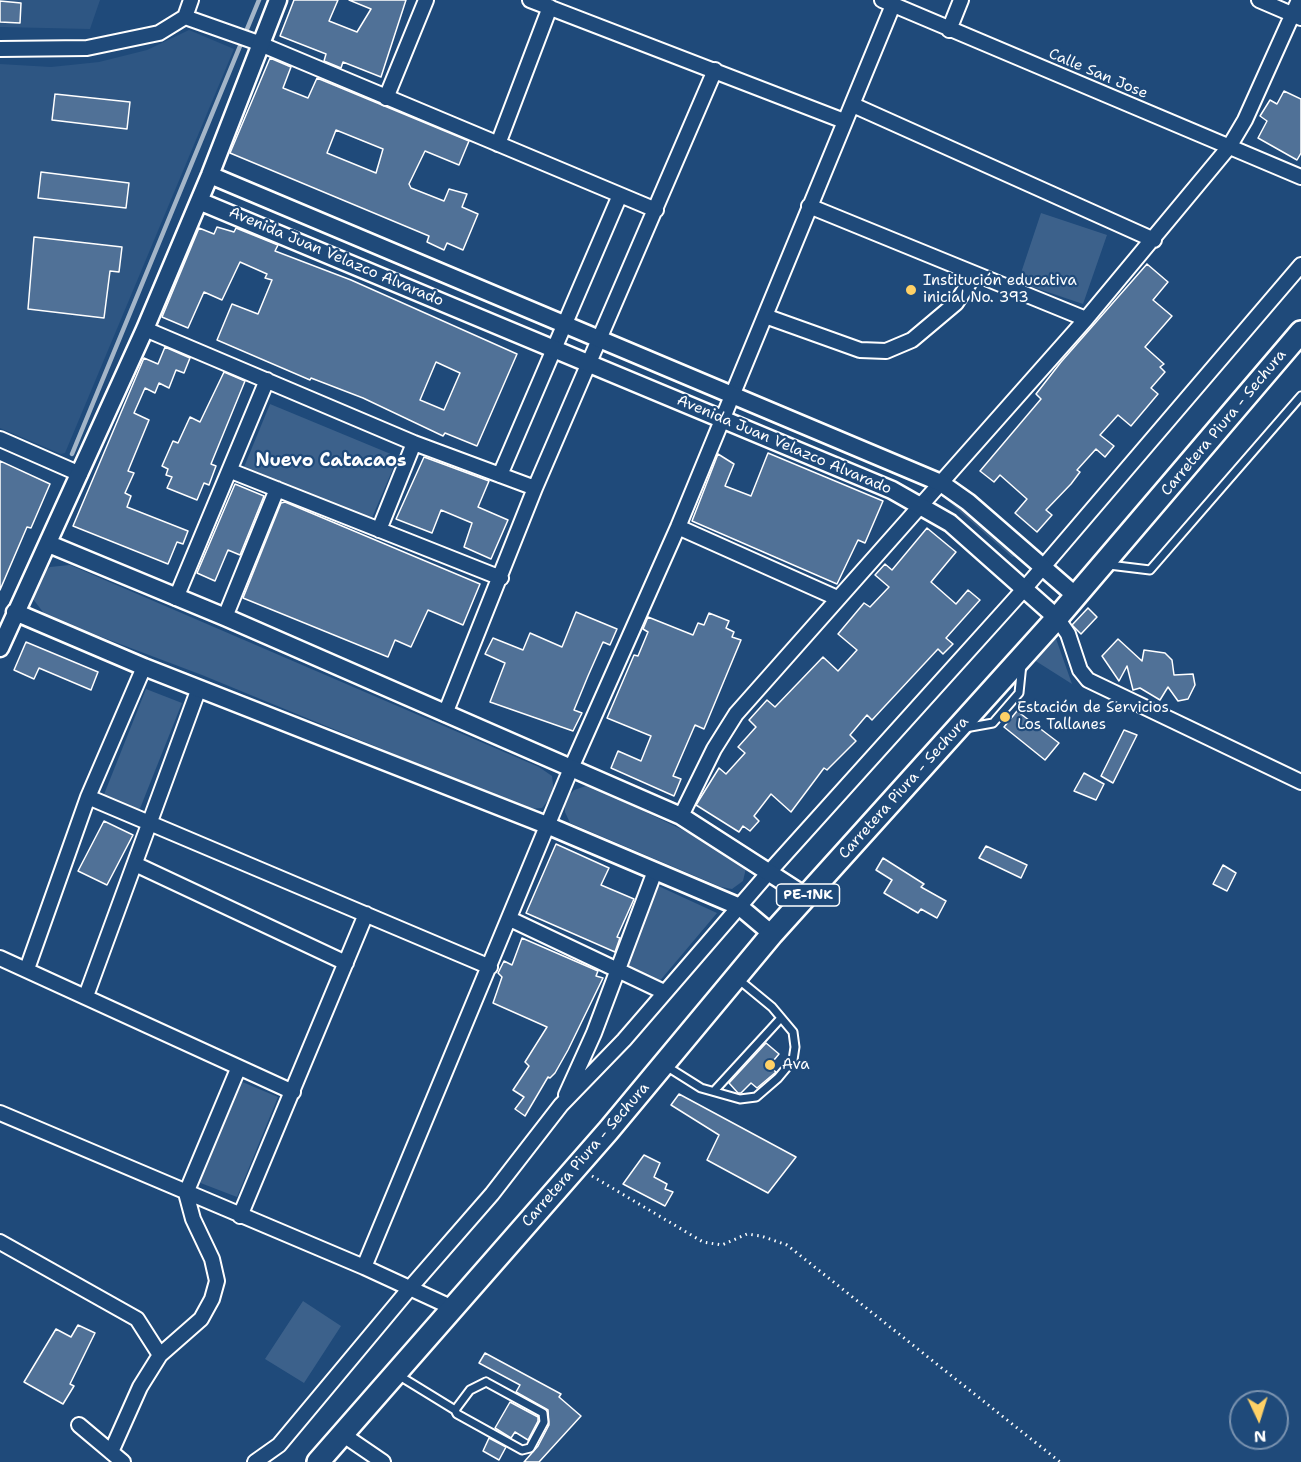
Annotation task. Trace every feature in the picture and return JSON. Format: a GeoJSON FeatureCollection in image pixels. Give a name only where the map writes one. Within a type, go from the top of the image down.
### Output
{"type":"FeatureCollection","features":[{"type":"Feature","properties":{"kind":"main road","name":"Carretera Piura - Sechura"},"geometry":{"type":"LineString","coordinates":[[318,1462],[576,1167],[772,934],[1057,618],[1301,332]]}},
{"type":"Feature","properties":{"kind":"street"},"geometry":{"type":"LineString","coordinates":[[0,48],[87,48],[159,33],[185,17],[191,0]]}},
{"type":"Feature","properties":{"kind":"street"},"geometry":{"type":"LineString","coordinates":[[0,648],[49,544],[200,201],[256,43],[278,0]]}},
{"type":"Feature","properties":{"kind":"street"},"geometry":{"type":"LineString","coordinates":[[386,98],[426,0]]}},
{"type":"Feature","properties":{"kind":"street"},"geometry":{"type":"LineString","coordinates":[[530,0],[844,121]]}},
{"type":"Feature","properties":{"kind":"street"},"geometry":{"type":"LineString","coordinates":[[949,30],[961,0]]}},
{"type":"Feature","properties":{"kind":"street"},"geometry":{"type":"LineString","coordinates":[[1259,0],[1297,16]]}},
{"type":"Feature","properties":{"kind":"street"},"geometry":{"type":"LineString","coordinates":[[681,816],[714,749],[736,714],[1086,320],[1229,147],[1297,16],[1299,0]]}},
{"type":"Feature","properties":{"kind":"street"},"geometry":{"type":"LineString","coordinates":[[364,1267],[572,766],[734,395],[852,105],[887,2]]}},
{"type":"Feature","properties":{"kind":"street","name":"Calle San Jose"},"geometry":{"type":"LineString","coordinates":[[887,2],[1301,177]]}},
{"type":"Feature","properties":{"kind":"street"},"geometry":{"type":"LineString","coordinates":[[498,144],[550,8]]}},
{"type":"Feature","properties":{"kind":"street"},"geometry":{"type":"LineString","coordinates":[[185,17],[237,35],[656,210]]}},
{"type":"Feature","properties":{"kind":"street"},"geometry":{"type":"LineString","coordinates":[[445,714],[535,488],[715,70]]}},
{"type":"Feature","properties":{"kind":"street"},"geometry":{"type":"LineString","coordinates":[[852,105],[1154,240]]}},
{"type":"Feature","properties":{"kind":"street","name":"Avenida Juan Velazco Alvarado"},"geometry":{"type":"LineString","coordinates":[[210,175],[941,483],[968,502],[1076,596]]}},
{"type":"Feature","properties":{"kind":"street"},"geometry":{"type":"LineString","coordinates":[[500,475],[620,195]]}},
{"type":"Feature","properties":{"kind":"street","name":"Avenida Juan Velazco Alvarado"},"geometry":{"type":"LineString","coordinates":[[200,201],[556,348],[722,421],[922,504],[950,523],[1057,618],[1068,634],[1080,670],[1088,680],[1301,782]]}},
{"type":"Feature","properties":{"kind":"street"},"geometry":{"type":"LineString","coordinates":[[809,206],[1086,320]]}},
{"type":"Feature","properties":{"kind":"street"},"geometry":{"type":"LineString","coordinates":[[255,1462],[279,1445],[492,1194],[561,1105],[624,1040],[770,871],[1025,588],[1301,265]]}},
{"type":"Feature","properties":{"kind":"street"},"geometry":{"type":"LineString","coordinates":[[765,316],[860,350],[886,351],[912,340],[956,303],[975,274]]}},
{"type":"Feature","properties":{"kind":"street"},"geometry":{"type":"LineString","coordinates":[[145,329],[414,443],[535,488]]}},
{"type":"Feature","properties":{"kind":"street"},"geometry":{"type":"LineString","coordinates":[[176,598],[231,471],[267,380]]}},
{"type":"Feature","properties":{"kind":"street"},"geometry":{"type":"LineString","coordinates":[[0,439],[80,474]]}},
{"type":"Feature","properties":{"kind":"street"},"geometry":{"type":"LineString","coordinates":[[379,530],[414,443]]}},
{"type":"Feature","properties":{"kind":"street"},"geometry":{"type":"LineString","coordinates":[[231,471],[501,578]]}},
{"type":"Feature","properties":{"kind":"street"},"geometry":{"type":"LineString","coordinates":[[225,617],[277,489]]}},
{"type":"Feature","properties":{"kind":"street"},"geometry":{"type":"LineString","coordinates":[[678,527],[837,598]]}},
{"type":"Feature","properties":{"kind":"street"},"geometry":{"type":"LineString","coordinates":[[49,544],[572,766],[681,816],[770,871],[807,897]]}},
{"type":"Feature","properties":{"kind":"street"},"geometry":{"type":"LineString","coordinates":[[15,612],[144,667],[549,826],[740,907],[772,934]]}},
{"type":"Feature","properties":{"kind":"street"},"geometry":{"type":"LineString","coordinates":[[27,969],[88,797],[144,667]]}},
{"type":"Feature","properties":{"kind":"street"},"geometry":{"type":"LineString","coordinates":[[86,996],[199,688]]}},
{"type":"Feature","properties":{"kind":"street"},"geometry":{"type":"LineString","coordinates":[[88,797],[490,967]]}},
{"type":"Feature","properties":{"kind":"street"},"geometry":{"type":"LineString","coordinates":[[135,864],[346,963]]}},
{"type":"Feature","properties":{"kind":"street"},"geometry":{"type":"LineString","coordinates":[[561,1105],[594,1033],[655,871]]}},
{"type":"Feature","properties":{"kind":"street"},"geometry":{"type":"LineString","coordinates":[[240,1216],[366,914]]}},
{"type":"Feature","properties":{"kind":"street"},"geometry":{"type":"LineString","coordinates":[[510,919],[664,992]]}},
{"type":"Feature","properties":{"kind":"street"},"geometry":{"type":"LineString","coordinates":[[0,958],[86,996],[237,1069],[293,1092]]}},
{"type":"Feature","properties":{"kind":"street"},"geometry":{"type":"LineString","coordinates":[[111,1452],[140,1387],[160,1355],[201,1319],[212,1299],[217,1281],[212,1259],[193,1219],[186,1193],[237,1069]]}},
{"type":"Feature","properties":{"kind":"street"},"geometry":{"type":"LineString","coordinates":[[0,1113],[364,1267],[453,1308]]}},
{"type":"Feature","properties":{"kind":"street"},"geometry":{"type":"LineString","coordinates":[[0,1242],[138,1319],[160,1355]]}},
{"type":"Feature","properties":{"kind":"street"},"geometry":{"type":"LineString","coordinates":[[79,1425],[123,1462]]}},
{"type":"Feature","properties":{"kind":"street"},"geometry":{"type":"LineString","coordinates":[[342,1434],[383,1462]]}},
{"type":"Feature","properties":{"kind":"lane"},"geometry":{"type":"LineString","coordinates":[[1104,564],[1150,570],[1301,396]]}},
{"type":"Feature","properties":{"kind":"lane"},"geometry":{"type":"LineString","coordinates":[[663,1065],[701,1088],[740,1098],[756,1097],[778,1078],[793,1060],[795,1047],[793,1032],[736,977]]}},
{"type":"Feature","properties":{"kind":"lane"},"geometry":{"type":"LineString","coordinates":[[714,1091],[781,1018]]}},
{"type":"Feature","properties":{"kind":"lane"},"geometry":{"type":"LineString","coordinates":[[395,1374],[455,1410],[457,1414],[522,1450],[530,1448],[544,1422],[543,1413],[486,1382],[470,1390],[455,1410]]}},
{"type":"Feature","properties":{"kind":"path"},"geometry":{"type":"LineString","coordinates":[[576,1167],[703,1242],[722,1245],[747,1234],[787,1245],[1060,1462]]}},
{"type":"Feature","properties":{"kind":"shaded area"},"geometry":{"type":"Polygon","coordinates":[[[0,0],[100,0],[90,29],[0,27],[0,0]]]}},
{"type":"Feature","properties":{"kind":"shaded area"},"geometry":{"type":"Polygon","coordinates":[[[189,30],[234,49],[65,453],[61,454],[0,428],[0,64],[51,67],[99,62],[147,50],[189,30]]]}},
{"type":"Feature","properties":{"kind":"shaded area"},"geometry":{"type":"Polygon","coordinates":[[[1041,213],[1107,235],[1083,304],[1018,282],[1041,213]]]}},
{"type":"Feature","properties":{"kind":"shaded area"},"geometry":{"type":"Polygon","coordinates":[[[270,404],[398,457],[371,520],[244,467],[270,404]]]}},
{"type":"Feature","properties":{"kind":"shaded area"},"geometry":{"type":"Polygon","coordinates":[[[944,492],[1017,553],[1016,556],[1012,557],[941,495],[944,492]]]}},
{"type":"Feature","properties":{"kind":"shaded area"},"geometry":{"type":"Polygon","coordinates":[[[70,565],[539,767],[552,776],[554,793],[542,808],[528,809],[202,675],[46,616],[33,599],[33,588],[39,576],[50,567],[70,565]]]}},
{"type":"Feature","properties":{"kind":"shaded area"},"geometry":{"type":"Polygon","coordinates":[[[1054,633],[1072,684],[1031,658],[1054,633]]]}},
{"type":"Feature","properties":{"kind":"shaded area"},"geometry":{"type":"Polygon","coordinates":[[[146,689],[182,703],[139,811],[103,797],[146,689]]]}},
{"type":"Feature","properties":{"kind":"shaded area"},"geometry":{"type":"Polygon","coordinates":[[[589,785],[739,857],[746,868],[743,881],[732,889],[721,887],[570,823],[565,812],[565,800],[574,790],[589,785]]]}},
{"type":"Feature","properties":{"kind":"shaded area"},"geometry":{"type":"Polygon","coordinates":[[[654,884],[717,913],[658,983],[623,966],[654,884]]]}},
{"type":"Feature","properties":{"kind":"shaded area"},"geometry":{"type":"Polygon","coordinates":[[[240,1081],[278,1097],[237,1197],[198,1182],[240,1081]]]}},
{"type":"Feature","properties":{"kind":"shaded area"},"geometry":{"type":"Polygon","coordinates":[[[303,1301],[341,1326],[304,1383],[265,1359],[303,1301]]]}},
{"type":"Feature","properties":{"kind":"building"},"geometry":{"type":"Polygon","coordinates":[[[294,0],[338,0],[329,21],[357,32],[371,9],[349,0],[406,0],[381,77],[343,62],[341,68],[324,61],[326,54],[280,36],[294,0]]]}},
{"type":"Feature","properties":{"kind":"building"},"geometry":{"type":"Polygon","coordinates":[[[0,1],[21,3],[20,23],[0,22],[0,1]]]}},
{"type":"Feature","properties":{"kind":"building"},"geometry":{"type":"Polygon","coordinates":[[[270,58],[291,67],[283,88],[308,98],[317,78],[469,141],[459,165],[425,151],[409,184],[411,188],[444,201],[449,189],[467,194],[462,207],[478,214],[463,250],[447,243],[444,250],[427,242],[429,236],[230,153],[270,58]],[[336,130],[327,153],[376,173],[383,149],[336,130]]]}},
{"type":"Feature","properties":{"kind":"building"},"geometry":{"type":"Polygon","coordinates":[[[1284,91],[1301,99],[1301,153],[1297,160],[1258,138],[1267,121],[1260,116],[1270,100],[1277,104],[1284,91]]]}},
{"type":"Feature","properties":{"kind":"building"},"geometry":{"type":"Polygon","coordinates":[[[55,94],[130,102],[127,129],[52,120],[55,94]]]}},
{"type":"Feature","properties":{"kind":"building"},"geometry":{"type":"Polygon","coordinates":[[[41,172],[129,183],[126,208],[38,198],[41,172]]]}},
{"type":"Feature","properties":{"kind":"building"},"geometry":{"type":"Polygon","coordinates":[[[217,227],[234,232],[236,228],[278,245],[275,251],[351,280],[517,354],[477,446],[445,433],[443,436],[363,398],[311,378],[310,380],[217,340],[232,304],[258,314],[272,280],[265,278],[267,274],[240,262],[222,300],[204,292],[188,328],[162,317],[199,228],[214,234],[217,227]],[[436,362],[420,400],[444,410],[460,373],[436,362]]]}},
{"type":"Feature","properties":{"kind":"building"},"geometry":{"type":"Polygon","coordinates":[[[34,237],[122,247],[119,272],[110,271],[104,318],[28,309],[34,237]]]}},
{"type":"Feature","properties":{"kind":"building"},"geometry":{"type":"Polygon","coordinates":[[[1147,264],[1168,282],[1153,300],[1172,316],[1145,347],[1164,364],[1160,367],[1165,372],[1151,388],[1158,394],[1131,426],[1118,415],[1100,435],[1114,446],[1105,457],[1096,449],[1077,470],[1080,472],[1071,484],[1046,510],[1052,515],[1037,532],[1015,513],[1027,499],[1000,475],[994,482],[980,471],[1041,399],[1036,394],[1061,362],[1147,264]]]}},
{"type":"Feature","properties":{"kind":"building"},"geometry":{"type":"Polygon","coordinates":[[[165,347],[190,358],[184,373],[176,370],[169,388],[159,383],[155,393],[145,388],[134,413],[149,420],[128,471],[134,473],[125,493],[131,496],[127,507],[188,531],[183,544],[177,542],[168,564],[73,526],[144,358],[158,364],[165,347]]]}},
{"type":"Feature","properties":{"kind":"building"},"geometry":{"type":"Polygon","coordinates":[[[224,372],[245,381],[211,464],[216,466],[209,485],[204,483],[197,500],[167,488],[172,477],[166,475],[168,469],[162,466],[173,441],[178,443],[190,417],[200,422],[224,372]]]}},
{"type":"Feature","properties":{"kind":"building"},"geometry":{"type":"Polygon","coordinates":[[[768,453],[883,501],[865,543],[858,540],[837,584],[692,521],[718,454],[734,464],[725,486],[751,496],[768,453]]]}},
{"type":"Feature","properties":{"kind":"building"},"geometry":{"type":"Polygon","coordinates":[[[424,457],[489,481],[478,507],[508,520],[491,559],[464,547],[472,523],[441,510],[432,533],[396,519],[424,457]]]}},
{"type":"Feature","properties":{"kind":"building"},"geometry":{"type":"Polygon","coordinates":[[[0,461],[50,484],[31,528],[27,527],[0,590],[0,461]]]}},
{"type":"Feature","properties":{"kind":"building"},"geometry":{"type":"Polygon","coordinates":[[[235,484],[264,496],[240,555],[228,550],[215,581],[197,573],[235,484]]]}},
{"type":"Feature","properties":{"kind":"building"},"geometry":{"type":"Polygon","coordinates":[[[285,502],[480,584],[463,625],[428,610],[411,647],[395,640],[388,657],[243,598],[281,503],[285,502]]]}},
{"type":"Feature","properties":{"kind":"building"},"geometry":{"type":"Polygon","coordinates":[[[927,528],[956,552],[931,582],[956,604],[968,590],[980,600],[946,638],[953,644],[943,654],[938,649],[872,720],[867,715],[850,735],[856,741],[827,770],[824,768],[791,812],[771,794],[754,816],[759,821],[750,831],[743,826],[739,832],[696,805],[719,768],[726,774],[745,753],[738,747],[756,727],[749,720],[767,700],[775,707],[823,657],[838,671],[857,650],[838,634],[864,603],[870,607],[889,587],[875,575],[885,564],[892,570],[927,528]]]}},
{"type":"Feature","properties":{"kind":"building"},"geometry":{"type":"Polygon","coordinates":[[[1088,608],[1097,617],[1081,634],[1072,625],[1088,608]]]}},
{"type":"Feature","properties":{"kind":"building"},"geometry":{"type":"Polygon","coordinates":[[[576,612],[617,629],[610,645],[603,642],[588,676],[574,710],[582,713],[573,731],[490,702],[505,663],[485,654],[493,638],[523,650],[530,633],[562,647],[576,612]]]}},
{"type":"Feature","properties":{"kind":"building"},"geometry":{"type":"Polygon","coordinates":[[[709,613],[729,621],[726,628],[734,632],[732,637],[741,640],[704,729],[695,725],[673,776],[681,779],[674,796],[611,768],[618,751],[641,761],[651,736],[607,718],[634,655],[638,656],[648,632],[643,629],[648,617],[693,635],[698,623],[704,625],[709,613]]]}},
{"type":"Feature","properties":{"kind":"building"},"geometry":{"type":"Polygon","coordinates":[[[1118,639],[1142,661],[1144,650],[1165,653],[1172,660],[1174,675],[1193,674],[1195,685],[1188,699],[1178,701],[1168,687],[1160,700],[1140,688],[1133,690],[1127,666],[1119,681],[1102,656],[1118,639]]]}},
{"type":"Feature","properties":{"kind":"building"},"geometry":{"type":"Polygon","coordinates":[[[26,642],[98,672],[91,690],[39,668],[34,679],[14,670],[26,642]]]}},
{"type":"Feature","properties":{"kind":"building"},"geometry":{"type":"Polygon","coordinates":[[[1017,711],[1059,743],[1045,760],[1004,727],[1017,711]]]}},
{"type":"Feature","properties":{"kind":"building"},"geometry":{"type":"Polygon","coordinates":[[[1124,730],[1137,735],[1113,783],[1101,776],[1124,730]]]}},
{"type":"Feature","properties":{"kind":"building"},"geometry":{"type":"Polygon","coordinates":[[[1084,773],[1104,784],[1096,800],[1074,791],[1084,773]]]}},
{"type":"Feature","properties":{"kind":"building"},"geometry":{"type":"Polygon","coordinates":[[[104,821],[133,835],[107,885],[78,871],[104,821]]]}},
{"type":"Feature","properties":{"kind":"building"},"geometry":{"type":"Polygon","coordinates":[[[556,844],[609,868],[601,885],[634,899],[617,937],[620,938],[615,952],[526,913],[556,844]]]}},
{"type":"Feature","properties":{"kind":"building"},"geometry":{"type":"Polygon","coordinates":[[[986,846],[1027,865],[1021,878],[979,858],[986,846]]]}},
{"type":"Feature","properties":{"kind":"building"},"geometry":{"type":"Polygon","coordinates":[[[883,858],[924,884],[921,887],[946,901],[937,918],[921,909],[918,913],[884,893],[892,880],[876,870],[883,858]]]}},
{"type":"Feature","properties":{"kind":"building"},"geometry":{"type":"Polygon","coordinates":[[[1223,865],[1236,873],[1227,891],[1213,884],[1223,865]]]}},
{"type":"Feature","properties":{"kind":"building"},"geometry":{"type":"Polygon","coordinates":[[[522,938],[598,971],[596,976],[603,978],[555,1073],[550,1078],[548,1077],[525,1116],[515,1109],[524,1097],[513,1090],[529,1066],[525,1062],[547,1027],[493,1003],[502,977],[498,973],[504,961],[512,965],[522,938]]]}},
{"type":"Feature","properties":{"kind":"building"},"geometry":{"type":"Polygon","coordinates":[[[766,1043],[779,1054],[769,1066],[776,1072],[757,1088],[751,1083],[741,1093],[738,1093],[729,1083],[766,1043]]]}},
{"type":"Feature","properties":{"kind":"building"},"geometry":{"type":"Polygon","coordinates":[[[679,1094],[796,1157],[768,1193],[707,1160],[719,1135],[671,1105],[679,1094]]]}},
{"type":"Feature","properties":{"kind":"building"},"geometry":{"type":"Polygon","coordinates":[[[644,1155],[660,1163],[654,1177],[667,1184],[665,1189],[673,1192],[665,1206],[623,1184],[644,1155]]]}},
{"type":"Feature","properties":{"kind":"building"},"geometry":{"type":"Polygon","coordinates":[[[78,1325],[95,1333],[70,1384],[74,1386],[63,1404],[24,1382],[56,1329],[71,1337],[78,1325]]]}},
{"type":"Feature","properties":{"kind":"building"},"geometry":{"type":"Polygon","coordinates":[[[485,1353],[561,1394],[559,1397],[581,1416],[539,1462],[524,1462],[538,1446],[549,1425],[548,1410],[516,1392],[520,1385],[479,1363],[485,1353]]]}},
{"type":"Feature","properties":{"kind":"building"},"geometry":{"type":"Polygon","coordinates":[[[510,1402],[538,1417],[528,1440],[515,1432],[511,1438],[495,1428],[510,1402]]]}},
{"type":"Feature","properties":{"kind":"building"},"geometry":{"type":"Polygon","coordinates":[[[489,1438],[506,1447],[499,1460],[483,1451],[489,1438]]]}},
{"type":"Feature","properties":{"kind":"waterway"},"geometry":{"type":"LineString","coordinates":[[72,454],[259,0]]}},
{"type":"Feature","properties":{"kind":"place","name":"Institución educativa inicial No. 393"},"geometry":{"type":"Point","coordinates":[911,290]}},
{"type":"Feature","properties":{"kind":"place","name":"Estación de Servicios Los Tallanes"},"geometry":{"type":"Point","coordinates":[1005,717]}},
{"type":"Feature","properties":{"kind":"place","name":"Ava"},"geometry":{"type":"Point","coordinates":[770,1065]}},
{"type":"Feature","properties":{"kind":"district","name":"Nuevo Catacaos"},"geometry":{"type":"Point","coordinates":[331,461]}}]}
